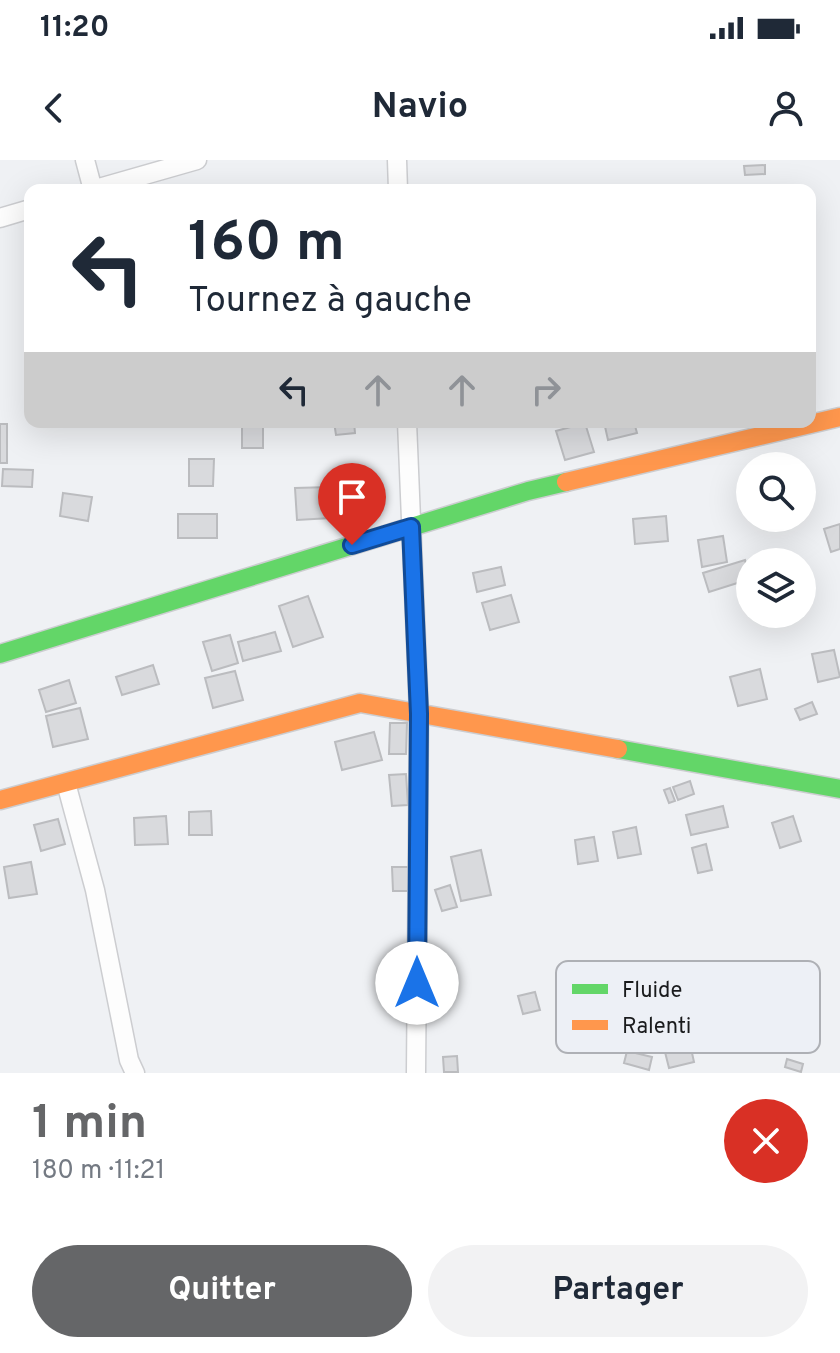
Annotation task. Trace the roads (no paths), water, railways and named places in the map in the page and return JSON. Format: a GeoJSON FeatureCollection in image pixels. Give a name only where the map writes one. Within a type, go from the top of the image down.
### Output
{"type":"FeatureCollection","features":[{"type":"Feature","properties":{"kind":"street"},"geometry":{"type":"LineString","coordinates":[[85,160],[91,184]]}},
{"type":"Feature","properties":{"kind":"street"},"geometry":{"type":"LineString","coordinates":[[114,184],[197,160]]}},
{"type":"Feature","properties":{"kind":"street"},"geometry":{"type":"LineString","coordinates":[[397,160],[398,184]]}},
{"type":"Feature","properties":{"kind":"street"},"geometry":{"type":"LineString","coordinates":[[0,218],[24,211]]}},
{"type":"Feature","properties":{"kind":"street"},"geometry":{"type":"LineString","coordinates":[[816,423],[840,417]]}},
{"type":"Feature","properties":{"kind":"street"},"geometry":{"type":"LineString","coordinates":[[407,428],[419,714],[416,1073]]}},
{"type":"Feature","properties":{"kind":"street"},"geometry":{"type":"LineString","coordinates":[[0,654],[528,491],[794,428]]}},
{"type":"Feature","properties":{"kind":"street"},"geometry":{"type":"LineString","coordinates":[[0,800],[360,703],[840,789]]}},
{"type":"Feature","properties":{"kind":"street"},"geometry":{"type":"LineString","coordinates":[[66,783],[95,890],[129,1060],[135,1073]]}}]}
